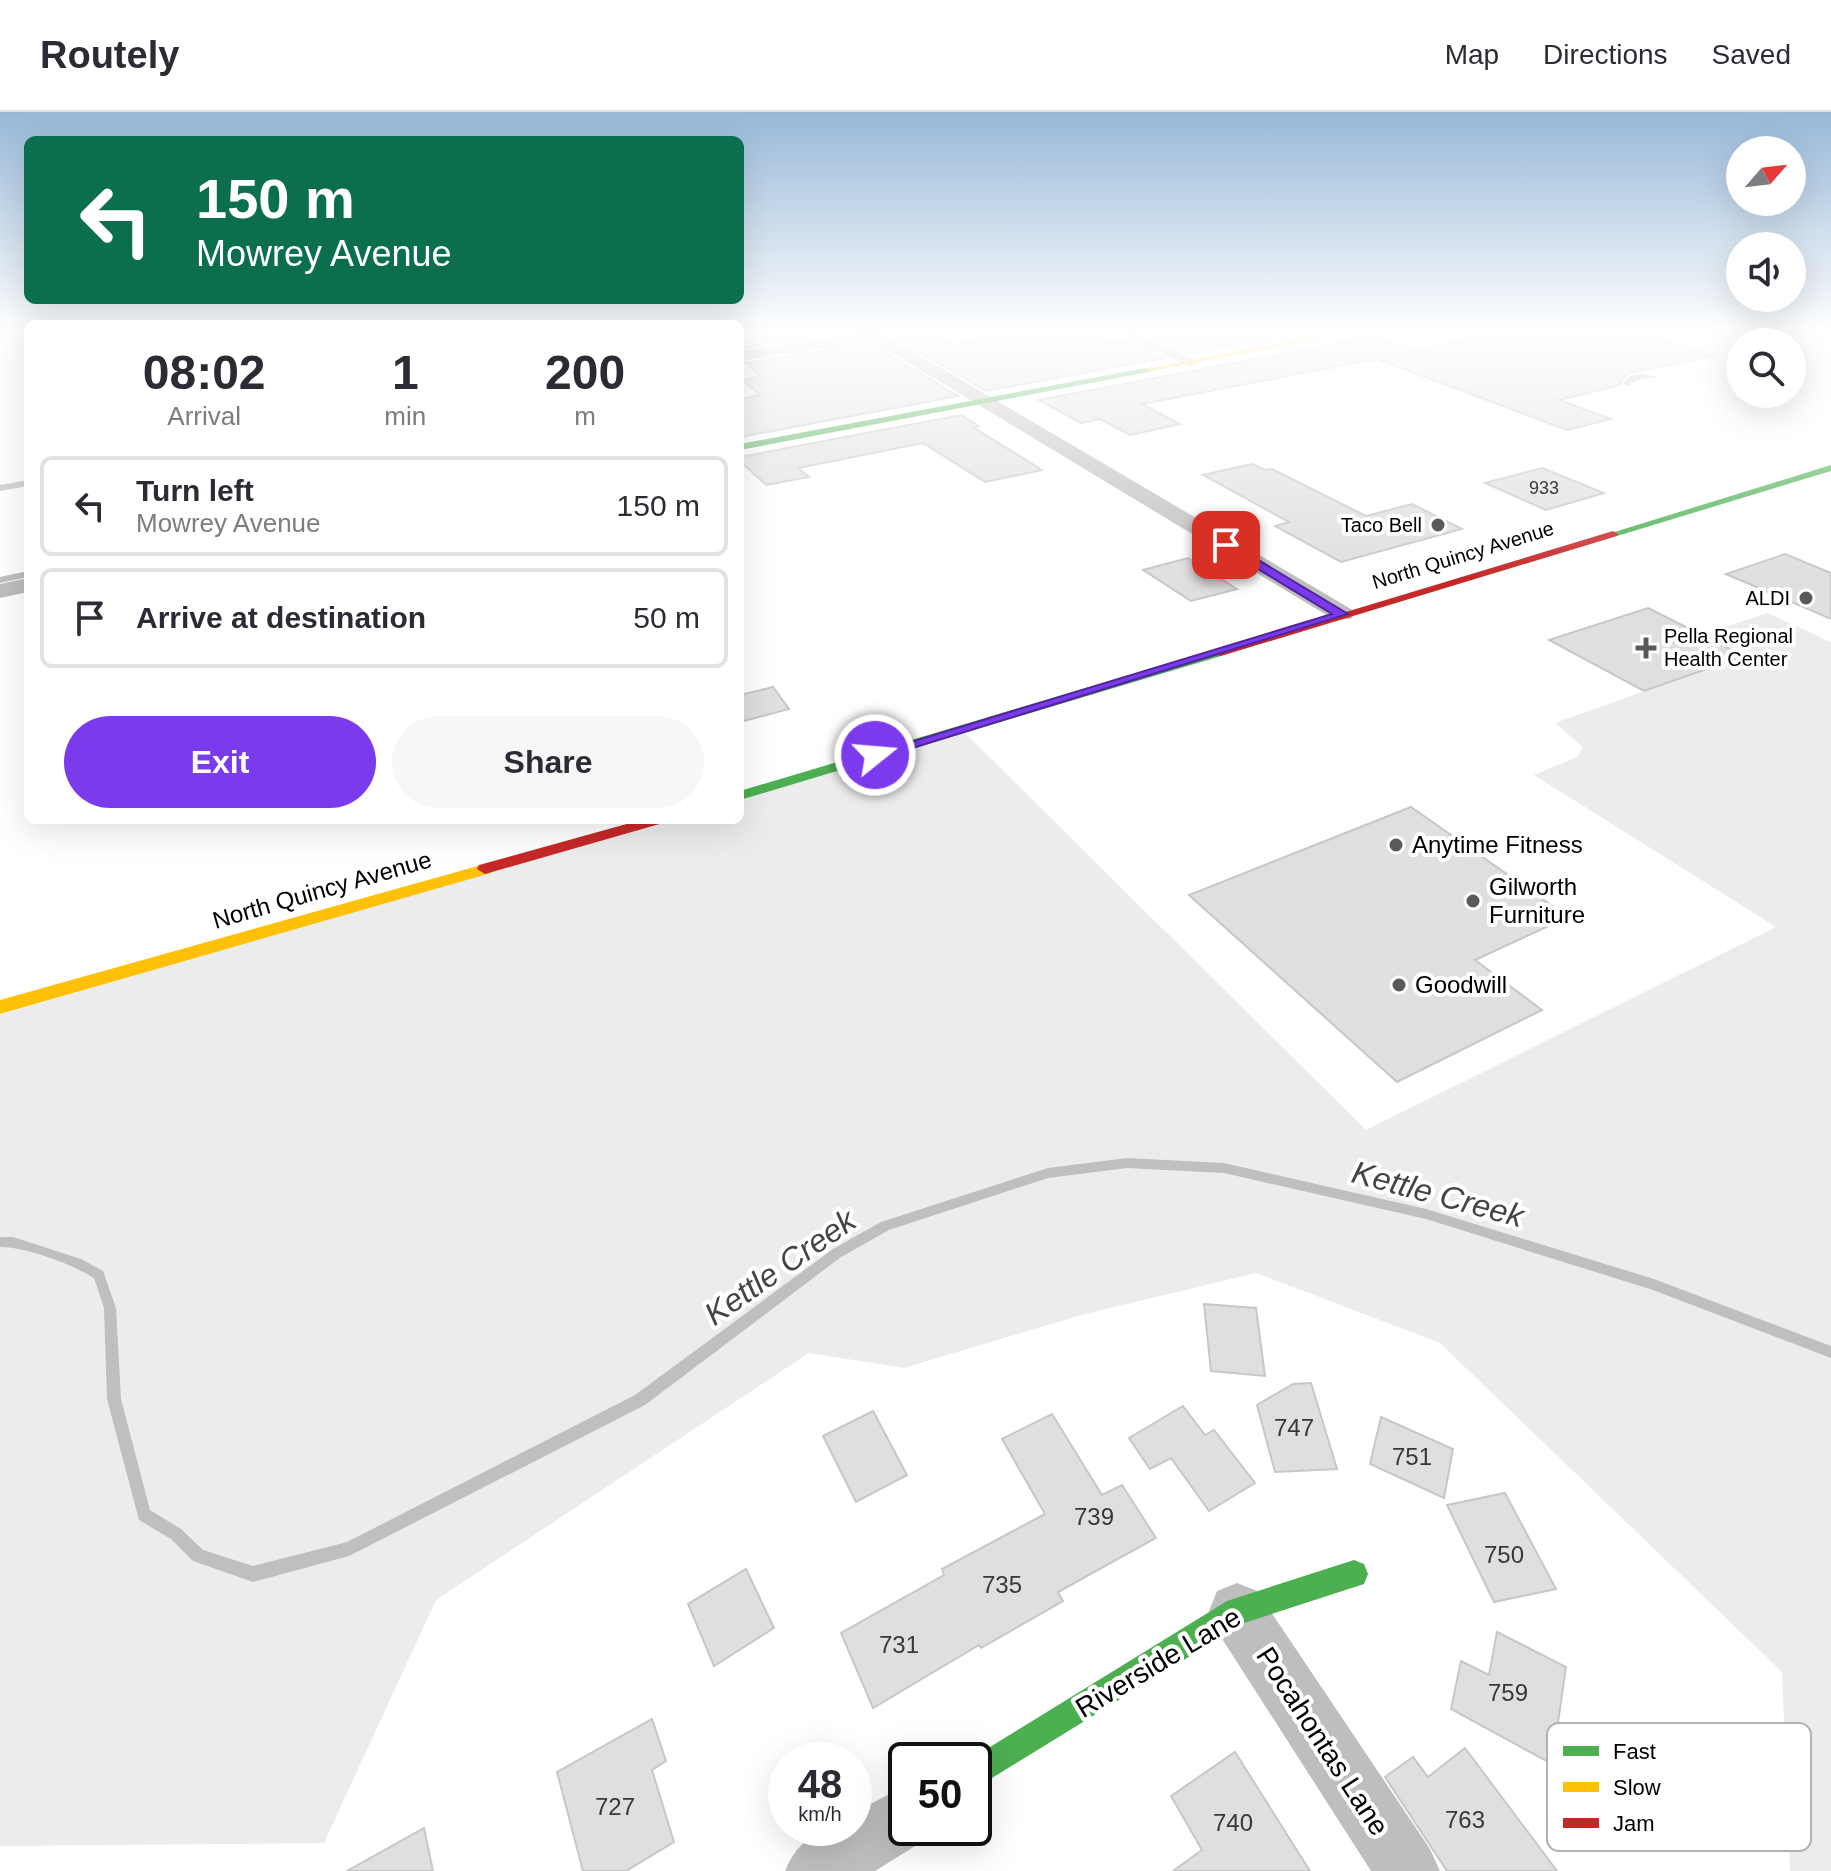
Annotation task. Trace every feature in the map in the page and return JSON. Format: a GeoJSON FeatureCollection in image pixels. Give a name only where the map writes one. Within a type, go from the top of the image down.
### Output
{"type":"FeatureCollection","features":[{"type":"Feature","properties":{"kind":"main road"},"geometry":{"type":"LineString","coordinates":[[744,446],[915,414]]}},
{"type":"Feature","properties":{"kind":"main road","name":"North Quincy Avenue"},"geometry":{"type":"LineString","coordinates":[[744,795],[1831,468]]}},
{"type":"Feature","properties":{"kind":"main road","name":"North Quincy Avenue"},"geometry":{"type":"LineString","coordinates":[[0,1007],[644,824]]}},
{"type":"Feature","properties":{"kind":"main road"},"geometry":{"type":"LineString","coordinates":[[0,1015],[33,997]]}},
{"type":"Feature","properties":{"kind":"main road","name":"Riverside Lane"},"geometry":{"type":"LineString","coordinates":[[992,1763],[1237,1611],[1354,1574]]}},
{"type":"Feature","properties":{"kind":"street"},"geometry":{"type":"LineString","coordinates":[[1007,414],[1342,614]]}},
{"type":"Feature","properties":{"kind":"street"},"geometry":{"type":"LineString","coordinates":[[0,591],[24,586]]}},
{"type":"Feature","properties":{"kind":"street","name":"Pocahontas Lane"},"geometry":{"type":"LineString","coordinates":[[1237,1611],[1408,1871]]}},
{"type":"Feature","properties":{"kind":"street"},"geometry":{"type":"LineString","coordinates":[[817,1871],[888,1827]]}},
{"type":"Feature","properties":{"kind":"lane"},"geometry":{"type":"LineString","coordinates":[[0,488],[24,484]]}},
{"type":"Feature","properties":{"kind":"lane"},"geometry":{"type":"LineString","coordinates":[[0,580],[24,575]]}},
{"type":"Feature","properties":{"kind":"shaded area"},"geometry":{"type":"Polygon","coordinates":[[[1767,613],[1831,642],[1831,1871],[1790,1871],[1789,1851],[1811,1851],[1811,1723],[1784,1723],[1782,1672],[1440,1343],[1256,1273],[1081,1315],[904,1368],[809,1353],[436,1600],[324,1843],[0,1846],[0,1015],[645,824],[744,824],[744,795],[961,729],[1366,1130],[1776,927],[1534,775],[1577,757],[1583,747],[1555,723],[1743,656],[1702,635],[1767,613]]]}},
{"type":"Feature","properties":{"kind":"building"},"geometry":{"type":"Polygon","coordinates":[[[744,414],[862,414],[744,436],[744,414]]]}},
{"type":"Feature","properties":{"kind":"building"},"geometry":{"type":"Polygon","coordinates":[[[1065,414],[1161,414],[1180,424],[1130,435],[1100,419],[1081,423],[1065,414]]]}},
{"type":"Feature","properties":{"kind":"building"},"geometry":{"type":"Polygon","coordinates":[[[1524,414],[1598,414],[1611,419],[1567,430],[1524,414]]]}},
{"type":"Feature","properties":{"kind":"building"},"geometry":{"type":"Polygon","coordinates":[[[961,415],[979,426],[973,427],[1042,470],[985,482],[923,443],[798,468],[809,477],[766,485],[744,465],[744,456],[961,415]]]}},
{"type":"Feature","properties":{"kind":"building"},"geometry":{"type":"Polygon","coordinates":[[[1252,464],[1265,470],[1272,469],[1366,516],[1412,504],[1462,529],[1341,562],[1275,526],[1289,522],[1203,475],[1252,464]]]}},
{"type":"Feature","properties":{"kind":"building"},"geometry":{"type":"Polygon","coordinates":[[[1542,468],[1604,493],[1546,510],[1485,483],[1542,468]]]}},
{"type":"Feature","properties":{"kind":"building","name":"ALDI"},"geometry":{"type":"Polygon","coordinates":[[[1785,554],[1831,573],[1831,619],[1726,574],[1785,554]]]}},
{"type":"Feature","properties":{"kind":"building"},"geometry":{"type":"Polygon","coordinates":[[[1188,558],[1237,589],[1191,601],[1143,570],[1188,558]]]}},
{"type":"Feature","properties":{"kind":"building","name":"Pella Regional Health Center"},"geometry":{"type":"Polygon","coordinates":[[[1648,608],[1744,656],[1644,691],[1549,640],[1648,608]]]}},
{"type":"Feature","properties":{"kind":"building"},"geometry":{"type":"Polygon","coordinates":[[[773,687],[789,709],[744,721],[744,694],[773,687]]]}},
{"type":"Feature","properties":{"kind":"building","name":"Goodwill"},"geometry":{"type":"Polygon","coordinates":[[[1411,807],[1568,917],[1475,960],[1542,1010],[1397,1082],[1189,895],[1411,807]]]}},
{"type":"Feature","properties":{"kind":"building"},"geometry":{"type":"Polygon","coordinates":[[[1204,1304],[1256,1308],[1265,1376],[1211,1371],[1204,1304]]]}},
{"type":"Feature","properties":{"kind":"building"},"geometry":{"type":"Polygon","coordinates":[[[1311,1383],[1337,1469],[1275,1472],[1257,1405],[1293,1384],[1311,1383]]]}},
{"type":"Feature","properties":{"kind":"building"},"geometry":{"type":"Polygon","coordinates":[[[1183,1406],[1205,1435],[1214,1430],[1255,1483],[1209,1511],[1171,1458],[1150,1469],[1129,1438],[1183,1406]]]}},
{"type":"Feature","properties":{"kind":"building"},"geometry":{"type":"Polygon","coordinates":[[[873,1411],[907,1475],[856,1502],[823,1436],[873,1411]]]}},
{"type":"Feature","properties":{"kind":"building"},"geometry":{"type":"Polygon","coordinates":[[[1052,1414],[1102,1495],[1122,1485],[1156,1538],[1058,1592],[1063,1601],[981,1648],[979,1645],[873,1708],[841,1633],[944,1575],[942,1569],[1045,1514],[1002,1439],[1052,1414]]]}},
{"type":"Feature","properties":{"kind":"building"},"geometry":{"type":"Polygon","coordinates":[[[1381,1417],[1453,1449],[1444,1498],[1370,1464],[1381,1417]]]}},
{"type":"Feature","properties":{"kind":"building"},"geometry":{"type":"Polygon","coordinates":[[[1505,1493],[1556,1589],[1494,1602],[1447,1505],[1505,1493]]]}},
{"type":"Feature","properties":{"kind":"building"},"geometry":{"type":"Polygon","coordinates":[[[746,1569],[774,1628],[714,1666],[688,1604],[746,1569]]]}},
{"type":"Feature","properties":{"kind":"building"},"geometry":{"type":"Polygon","coordinates":[[[1497,1632],[1566,1667],[1558,1723],[1547,1723],[1547,1761],[1451,1709],[1461,1661],[1489,1675],[1497,1632]]]}},
{"type":"Feature","properties":{"kind":"building"},"geometry":{"type":"Polygon","coordinates":[[[652,1719],[666,1761],[652,1770],[674,1842],[626,1871],[583,1871],[557,1772],[652,1719]]]}},
{"type":"Feature","properties":{"kind":"building"},"geometry":{"type":"Polygon","coordinates":[[[1465,1748],[1557,1871],[1447,1871],[1385,1777],[1413,1757],[1428,1777],[1465,1748]]]}},
{"type":"Feature","properties":{"kind":"building"},"geometry":{"type":"Polygon","coordinates":[[[1235,1752],[1310,1871],[1173,1871],[1202,1850],[1171,1796],[1235,1752]]]}},
{"type":"Feature","properties":{"kind":"building"},"geometry":{"type":"Polygon","coordinates":[[[424,1828],[433,1871],[347,1871],[424,1828]]]}},
{"type":"Feature","properties":{"kind":"waterway","name":"Kettle Creek"},"geometry":{"type":"LineString","coordinates":[[0,1242],[13,1242],[81,1264],[99,1275],[110,1308],[114,1399],[144,1515],[176,1534],[198,1556],[253,1574],[349,1549],[640,1400],[837,1253],[885,1226],[1048,1173],[1127,1163],[1224,1168],[1426,1214],[1654,1285],[1831,1352]]}},
{"type":"Feature","properties":{"kind":"traffic: fast"},"geometry":{"type":"LineString","coordinates":[[744,446],[913,414]]}},
{"type":"Feature","properties":{"kind":"traffic: fast"},"geometry":{"type":"LineString","coordinates":[[1613,534],[1831,468]]}},
{"type":"Feature","properties":{"kind":"traffic: fast"},"geometry":{"type":"LineString","coordinates":[[744,795],[1217,653]]}},
{"type":"Feature","properties":{"kind":"traffic: fast"},"geometry":{"type":"LineString","coordinates":[[992,1763],[1237,1611],[1354,1574]]}},
{"type":"Feature","properties":{"kind":"traffic: slow"},"geometry":{"type":"LineString","coordinates":[[0,1007],[485,869]]}},
{"type":"Feature","properties":{"kind":"traffic: jam"},"geometry":{"type":"LineString","coordinates":[[1217,653],[1613,534]]}},
{"type":"Feature","properties":{"kind":"traffic: jam"},"geometry":{"type":"LineString","coordinates":[[485,869],[644,824]]}},
{"type":"Feature","properties":{"kind":"place","name":"Taco Bell"},"geometry":{"type":"Point","coordinates":[1438,525]}},
{"type":"Feature","properties":{"kind":"place","name":"ALDI"},"geometry":{"type":"Point","coordinates":[1806,598]}},
{"type":"Feature","properties":{"kind":"place","name":"Pella Regional Health Center"},"geometry":{"type":"Point","coordinates":[1646,648]}},
{"type":"Feature","properties":{"kind":"place","name":"Anytime Fitness"},"geometry":{"type":"Point","coordinates":[1396,845]}},
{"type":"Feature","properties":{"kind":"place","name":"Gilworth Furniture"},"geometry":{"type":"Point","coordinates":[1473,901]}},
{"type":"Feature","properties":{"kind":"place","name":"Goodwill"},"geometry":{"type":"Point","coordinates":[1399,985]}},
{"type":"Feature","properties":{"kind":"route"},"geometry":{"type":"LineString","coordinates":[[875,755],[1342,614],[1226,545]]}}]}
